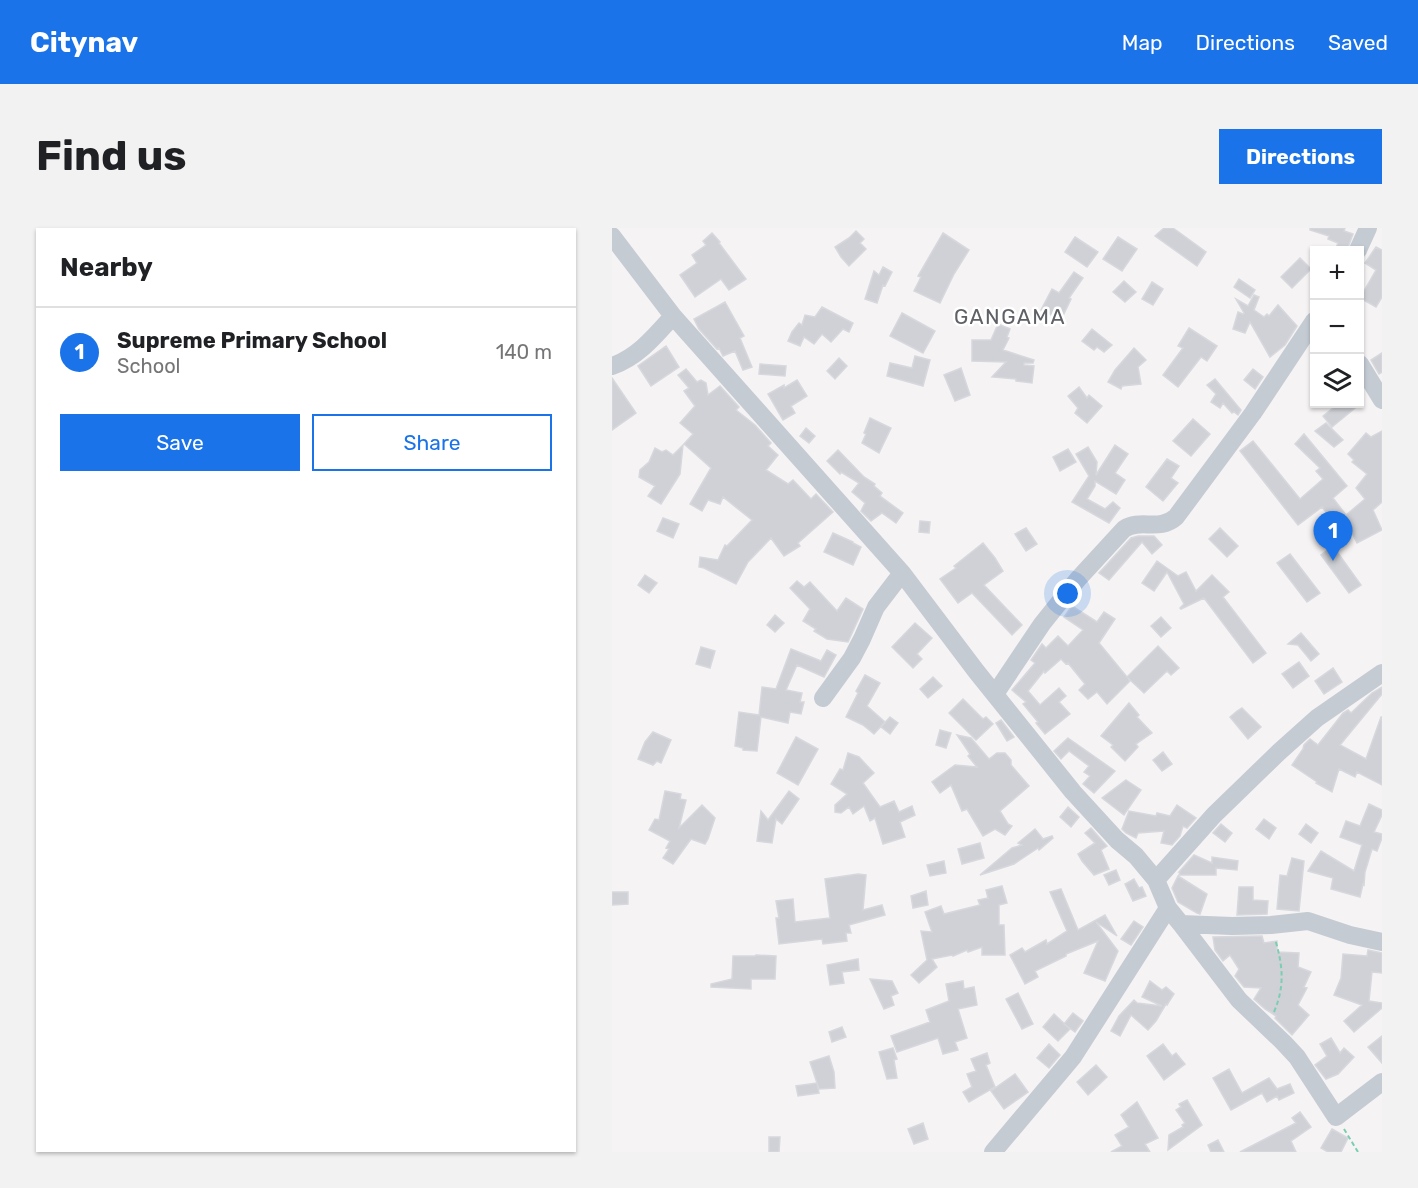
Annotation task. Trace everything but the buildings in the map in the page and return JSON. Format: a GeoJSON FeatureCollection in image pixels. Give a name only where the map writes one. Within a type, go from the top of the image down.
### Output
{"type":"FeatureCollection","features":[{"type":"Feature","properties":{"kind":"street"},"geometry":{"type":"LineString","coordinates":[[1360,246],[1368,228]]}},
{"type":"Feature","properties":{"kind":"street"},"geometry":{"type":"LineString","coordinates":[[612,236],[673,316],[902,573],[976,671],[1073,792],[1117,840],[1136,856],[1156,880],[1168,909],[1239,1000],[1297,1057],[1336,1117],[1382,1082]]}},
{"type":"Feature","properties":{"kind":"street"},"geometry":{"type":"LineString","coordinates":[[612,366],[634,355],[673,316]]}},
{"type":"Feature","properties":{"kind":"street"},"geometry":{"type":"LineString","coordinates":[[996,694],[1042,624],[1078,579],[1124,529],[1133,525],[1164,524],[1176,517],[1253,413],[1310,327]]}},
{"type":"Feature","properties":{"kind":"street"},"geometry":{"type":"LineString","coordinates":[[1364,372],[1382,400]]}},
{"type":"Feature","properties":{"kind":"street"},"geometry":{"type":"LineString","coordinates":[[823,698],[852,658],[876,607],[902,573]]}},
{"type":"Feature","properties":{"kind":"street"},"geometry":{"type":"LineString","coordinates":[[1156,880],[1214,815],[1279,752],[1317,718],[1382,673]]}},
{"type":"Feature","properties":{"kind":"street"},"geometry":{"type":"LineString","coordinates":[[993,1152],[1073,1057],[1168,909]]}},
{"type":"Feature","properties":{"kind":"street"},"geometry":{"type":"LineString","coordinates":[[1181,924],[1232,926],[1308,921],[1350,935],[1382,942]]}},
{"type":"Feature","properties":{"kind":"path"},"geometry":{"type":"LineString","coordinates":[[1267,1026],[1280,999],[1281,991],[1280,957],[1271,925]]}},
{"type":"Feature","properties":{"kind":"path"},"geometry":{"type":"LineString","coordinates":[[1336,1117],[1358,1152]]}},
{"type":"Feature","properties":{"kind":"place","name":"Supreme Primary School"},"geometry":{"type":"Point","coordinates":[1333,561]}},
{"type":"Feature","properties":{"kind":"district","name":"GANGAMA"},"geometry":{"type":"Point","coordinates":[1010,316]}}]}
